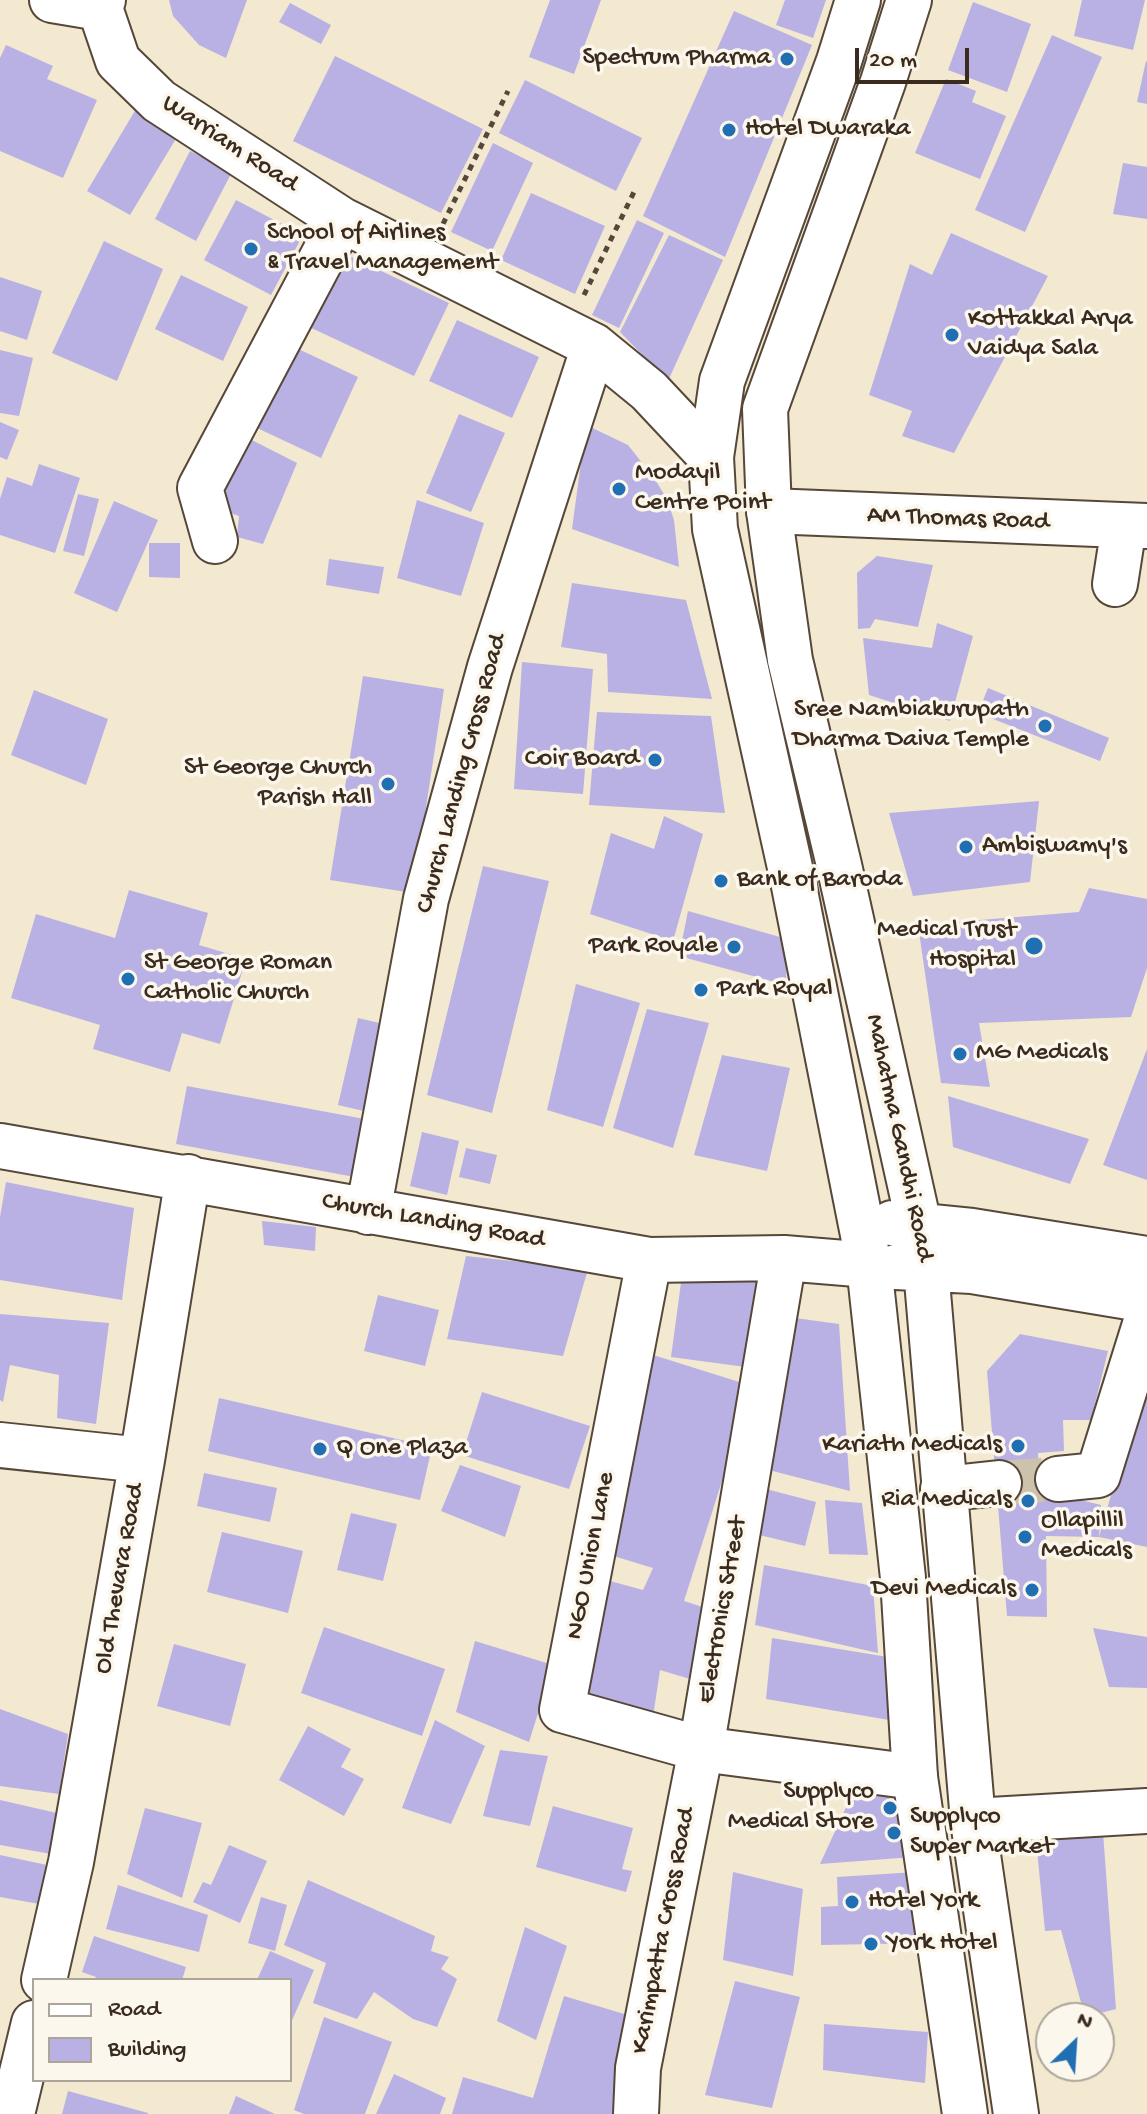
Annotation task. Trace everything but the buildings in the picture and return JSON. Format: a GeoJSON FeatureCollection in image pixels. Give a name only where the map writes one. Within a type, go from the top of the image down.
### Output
{"type":"FeatureCollection","features":[{"type":"Feature","properties":{"kind":"street","name":"Warriam Road"},"geometry":{"type":"LineString","coordinates":[[52,0],[101,4],[118,61],[159,101],[342,220],[580,339],[649,391],[711,457]]}},
{"type":"Feature","properties":{"kind":"street","name":"Mahatma Gandhi Road"},"geometry":{"type":"LineString","coordinates":[[858,0],[839,61],[722,381],[711,457],[715,529],[793,881],[869,1265],[903,1578],[915,1777],[965,2114]]}},
{"type":"Feature","properties":{"kind":"street","name":"Mahatma Gandhi Road"},"geometry":{"type":"LineString","coordinates":[[909,0],[883,82],[765,409],[769,511],[790,660],[839,865],[919,1225],[926,1269],[973,1821],[1016,2114]]}},
{"type":"Feature","properties":{"kind":"street"},"geometry":{"type":"LineString","coordinates":[[215,541],[200,488],[342,220]]}},
{"type":"Feature","properties":{"kind":"street","name":"Church Landing Cross Road"},"geometry":{"type":"LineString","coordinates":[[368,1212],[426,899],[580,339]]}},
{"type":"Feature","properties":{"kind":"street","name":"AM Thomas Road"},"geometry":{"type":"LineString","coordinates":[[769,511],[1136,526]]}},
{"type":"Feature","properties":{"kind":"street"},"geometry":{"type":"LineString","coordinates":[[1115,584],[1136,526]]}},
{"type":"Feature","properties":{"kind":"street","name":"Church Landing Road"},"geometry":{"type":"LineString","coordinates":[[0,1146],[649,1260],[784,1258],[972,1271],[1147,1300]]}},
{"type":"Feature","properties":{"kind":"street","name":"Old Thevara Road"},"geometry":{"type":"LineString","coordinates":[[44,1978],[71,1862],[188,1177]]}},
{"type":"Feature","properties":{"kind":"street"},"geometry":{"type":"LineString","coordinates":[[861,1222],[972,1231],[1147,1259]]}},
{"type":"Feature","properties":{"kind":"street","name":"Electronics Street"},"geometry":{"type":"LineString","coordinates":[[701,1749],[784,1258]]}},
{"type":"Feature","properties":{"kind":"street","name":"NGO Union Lane"},"geometry":{"type":"LineString","coordinates":[[649,1260],[562,1710],[701,1749]]}},
{"type":"Feature","properties":{"kind":"street"},"geometry":{"type":"LineString","coordinates":[[1058,1479],[1098,1475],[1147,1318]]}},
{"type":"Feature","properties":{"kind":"street"},"geometry":{"type":"LineString","coordinates":[[0,1445],[142,1460]]}},
{"type":"Feature","properties":{"kind":"street"},"geometry":{"type":"LineString","coordinates":[[943,1489],[999,1483]]}},
{"type":"Feature","properties":{"kind":"street"},"geometry":{"type":"LineString","coordinates":[[701,1749],[915,1777]]}},
{"type":"Feature","properties":{"kind":"street","name":"Karimpatta Cross Road"},"geometry":{"type":"LineString","coordinates":[[636,2114],[638,2068],[701,1749]]}},
{"type":"Feature","properties":{"kind":"street"},"geometry":{"type":"LineString","coordinates":[[973,1821],[1147,1811]]}},
{"type":"Feature","properties":{"kind":"street"},"geometry":{"type":"LineString","coordinates":[[12,2114],[12,2064],[32,2027]]}},
{"type":"Feature","properties":{"kind":"path"},"geometry":{"type":"LineString","coordinates":[[425,261],[508,91]]}},
{"type":"Feature","properties":{"kind":"path"},"geometry":{"type":"LineString","coordinates":[[580,339],[634,192]]}},
{"type":"Feature","properties":{"kind":"tunnel"},"geometry":{"type":"LineString","coordinates":[[999,1483],[1058,1479]]}},
{"type":"Feature","properties":{"kind":"place","name":"Spectrum Pharma"},"geometry":{"type":"Point","coordinates":[787,59]}},
{"type":"Feature","properties":{"kind":"place","name":"Hotel Dwaraka"},"geometry":{"type":"Point","coordinates":[729,130]}},
{"type":"Feature","properties":{"kind":"place","name":"School of Airlines & Travel Management"},"geometry":{"type":"Point","coordinates":[251,249]}},
{"type":"Feature","properties":{"kind":"place","name":"Kottakkal Arya Vaidya Sala"},"geometry":{"type":"Point","coordinates":[952,335]}},
{"type":"Feature","properties":{"kind":"place","name":"Modayil Centre Point"},"geometry":{"type":"Point","coordinates":[619,489]}},
{"type":"Feature","properties":{"kind":"place","name":"Sree Nambiakurupath Dharma Daiva Temple"},"geometry":{"type":"Point","coordinates":[1045,726]}},
{"type":"Feature","properties":{"kind":"place","name":"Coir Board"},"geometry":{"type":"Point","coordinates":[655,760]}},
{"type":"Feature","properties":{"kind":"place","name":"St George Church Parish Hall"},"geometry":{"type":"Point","coordinates":[388,784]}},
{"type":"Feature","properties":{"kind":"place","name":"Ambiswamy's"},"geometry":{"type":"Point","coordinates":[966,847]}},
{"type":"Feature","properties":{"kind":"place","name":"Bank of Baroda"},"geometry":{"type":"Point","coordinates":[721,881]}},
{"type":"Feature","properties":{"kind":"place","name":"Medical Trust Hospital"},"geometry":{"type":"Point","coordinates":[1034,946]}},
{"type":"Feature","properties":{"kind":"place","name":"Park Royale"},"geometry":{"type":"Point","coordinates":[734,947]}},
{"type":"Feature","properties":{"kind":"place","name":"St George Roman Catholic Church"},"geometry":{"type":"Point","coordinates":[128,979]}},
{"type":"Feature","properties":{"kind":"place","name":"Park Royal"},"geometry":{"type":"Point","coordinates":[701,990]}},
{"type":"Feature","properties":{"kind":"place","name":"MG Medicals"},"geometry":{"type":"Point","coordinates":[960,1054]}},
{"type":"Feature","properties":{"kind":"place","name":"Kariath Medicals"},"geometry":{"type":"Point","coordinates":[1018,1446]}},
{"type":"Feature","properties":{"kind":"place","name":"Q One Plaza"},"geometry":{"type":"Point","coordinates":[320,1449]}},
{"type":"Feature","properties":{"kind":"place","name":"Ria Medicals"},"geometry":{"type":"Point","coordinates":[1028,1501]}},
{"type":"Feature","properties":{"kind":"place","name":"Ollapillil Medicals"},"geometry":{"type":"Point","coordinates":[1025,1537]}},
{"type":"Feature","properties":{"kind":"place","name":"Devi Medicals"},"geometry":{"type":"Point","coordinates":[1032,1590]}},
{"type":"Feature","properties":{"kind":"place","name":"Supplyco Medical Store"},"geometry":{"type":"Point","coordinates":[890,1808]}},
{"type":"Feature","properties":{"kind":"place","name":"Supplyco Super Market"},"geometry":{"type":"Point","coordinates":[894,1833]}},
{"type":"Feature","properties":{"kind":"place","name":"Hotel York"},"geometry":{"type":"Point","coordinates":[852,1902]}},
{"type":"Feature","properties":{"kind":"place","name":"York Hotel"},"geometry":{"type":"Point","coordinates":[871,1944]}}]}
